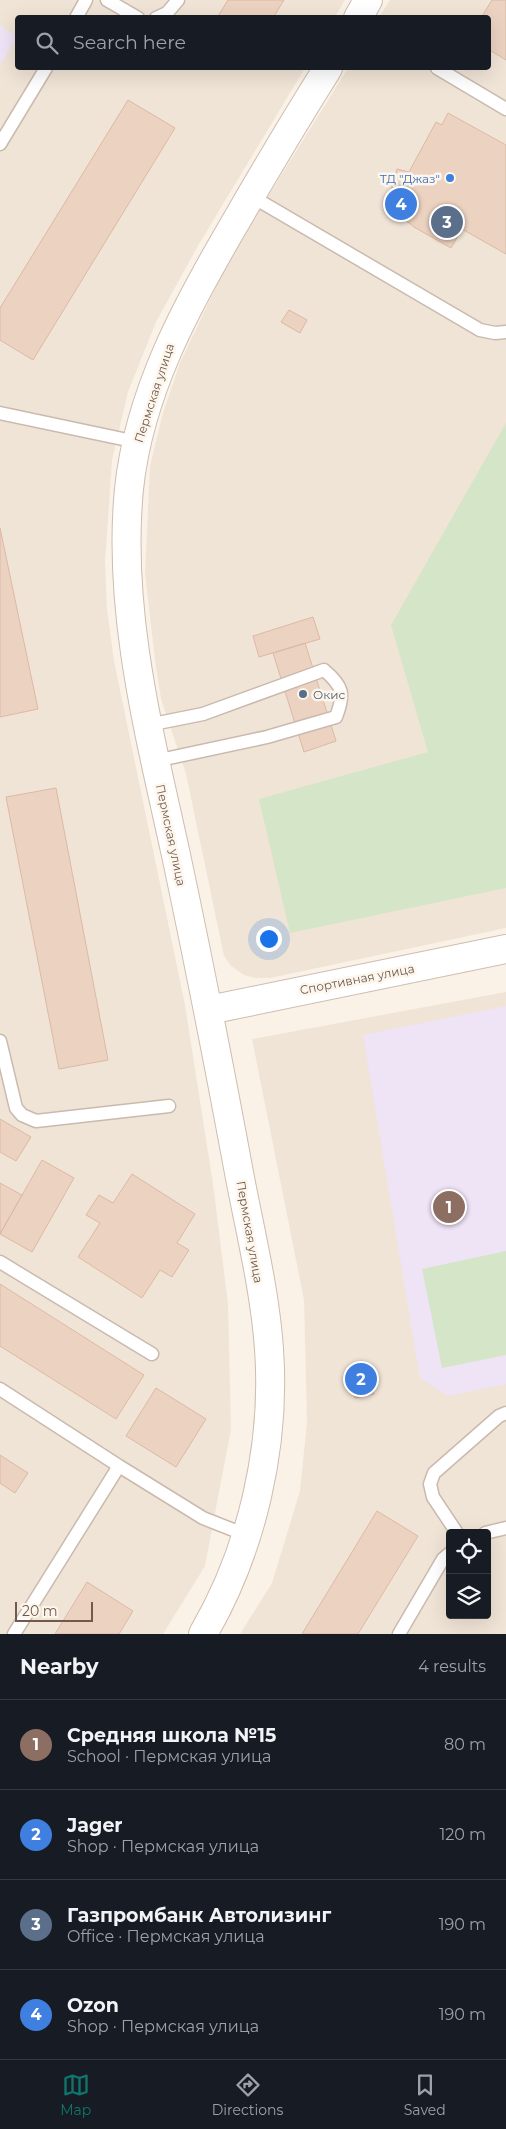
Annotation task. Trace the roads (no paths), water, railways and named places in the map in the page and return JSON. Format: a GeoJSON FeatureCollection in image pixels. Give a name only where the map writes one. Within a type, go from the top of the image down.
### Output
{"type":"FeatureCollection","features":[{"type":"Feature","properties":{"kind":"street"},"geometry":{"type":"LineString","coordinates":[[360,15],[368,0]]}},
{"type":"Feature","properties":{"kind":"street","name":"Пермская улица"},"geometry":{"type":"LineString","coordinates":[[203,1634],[228,1586],[246,1535],[258,1487],[265,1446],[270,1388],[269,1352],[265,1313],[209,1010],[148,725],[134,638],[126,541],[129,486],[137,442],[156,380],[176,328],[200,282],[327,70]]}},
{"type":"Feature","properties":{"kind":"street","name":"Спортивная улица"},"geometry":{"type":"LineString","coordinates":[[209,1010],[506,949]]}},
{"type":"Feature","properties":{"kind":"lane"},"geometry":{"type":"LineString","coordinates":[[78,15],[86,0]]}},
{"type":"Feature","properties":{"kind":"lane"},"geometry":{"type":"LineString","coordinates":[[107,0],[133,15]]}},
{"type":"Feature","properties":{"kind":"lane"},"geometry":{"type":"LineString","coordinates":[[164,15],[178,0]]}},
{"type":"Feature","properties":{"kind":"lane"},"geometry":{"type":"LineString","coordinates":[[0,144],[45,70]]}},
{"type":"Feature","properties":{"kind":"lane"},"geometry":{"type":"LineString","coordinates":[[440,70],[506,108]]}},
{"type":"Feature","properties":{"kind":"lane"},"geometry":{"type":"LineString","coordinates":[[251,196],[480,330],[495,334],[506,332]]}},
{"type":"Feature","properties":{"kind":"lane"},"geometry":{"type":"LineString","coordinates":[[0,413],[137,442]]}},
{"type":"Feature","properties":{"kind":"lane"},"geometry":{"type":"LineString","coordinates":[[148,725],[203,714],[324,670],[337,681],[343,699],[336,717],[268,737],[155,760]]}},
{"type":"Feature","properties":{"kind":"lane"},"geometry":{"type":"LineString","coordinates":[[0,1040],[16,1108],[22,1115],[36,1121],[169,1106]]}},
{"type":"Feature","properties":{"kind":"lane"},"geometry":{"type":"LineString","coordinates":[[0,1262],[152,1354]]}},
{"type":"Feature","properties":{"kind":"lane"},"geometry":{"type":"LineString","coordinates":[[0,1389],[203,1518],[246,1535]]}},
{"type":"Feature","properties":{"kind":"lane"},"geometry":{"type":"LineString","coordinates":[[454,1529],[433,1497],[430,1484],[434,1473],[499,1416],[506,1413]]}},
{"type":"Feature","properties":{"kind":"lane"},"geometry":{"type":"LineString","coordinates":[[14,1634],[119,1466]]}},
{"type":"Feature","properties":{"kind":"lane"},"geometry":{"type":"LineString","coordinates":[[491,1532],[506,1528]]}},
{"type":"Feature","properties":{"kind":"lane"},"geometry":{"type":"LineString","coordinates":[[399,1634],[446,1556]]}},
{"type":"Feature","properties":{"kind":"place","name":"ТД \"Джаз\""},"geometry":{"type":"Point","coordinates":[450,178]}},
{"type":"Feature","properties":{"kind":"place","name":"Ozon"},"geometry":{"type":"Point","coordinates":[401,204]}},
{"type":"Feature","properties":{"kind":"place","name":"Газпромбанк Автолизинг"},"geometry":{"type":"Point","coordinates":[447,222]}},
{"type":"Feature","properties":{"kind":"place","name":"Окис"},"geometry":{"type":"Point","coordinates":[303,694]}},
{"type":"Feature","properties":{"kind":"place","name":"Средняя школа №15"},"geometry":{"type":"Point","coordinates":[449,1207]}},
{"type":"Feature","properties":{"kind":"place","name":"Jager"},"geometry":{"type":"Point","coordinates":[361,1379]}}]}
